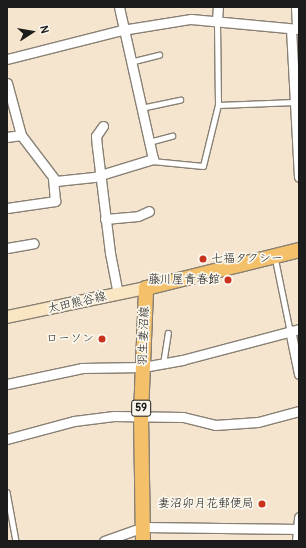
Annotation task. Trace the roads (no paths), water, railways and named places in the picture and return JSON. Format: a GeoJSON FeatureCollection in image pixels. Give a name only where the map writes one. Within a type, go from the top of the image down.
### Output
{"type":"FeatureCollection","features":[{"type":"Feature","properties":{"kind":"main road"},"geometry":{"type":"LineString","coordinates":[[146,288],[299,250]]}},
{"type":"Feature","properties":{"kind":"main road","name":"太田熊谷線"},"geometry":{"type":"LineString","coordinates":[[7,318],[146,288]]}},
{"type":"Feature","properties":{"kind":"main road","name":"羽生妻沼線"},"geometry":{"type":"LineString","coordinates":[[143,534],[141,415],[146,288]]}},
{"type":"Feature","properties":{"kind":"street"},"geometry":{"type":"LineString","coordinates":[[7,83],[21,135],[56,181],[99,175],[153,159],[122,30],[119,7]]}},
{"type":"Feature","properties":{"kind":"street"},"geometry":{"type":"LineString","coordinates":[[217,20],[218,7]]}},
{"type":"Feature","properties":{"kind":"street"},"geometry":{"type":"LineString","coordinates":[[296,7],[295,102],[299,177]]}},
{"type":"Feature","properties":{"kind":"street"},"geometry":{"type":"LineString","coordinates":[[7,58],[122,30],[173,21],[217,20],[296,28]]}},
{"type":"Feature","properties":{"kind":"street"},"geometry":{"type":"LineString","coordinates":[[103,126],[96,136],[99,175],[118,294]]}},
{"type":"Feature","properties":{"kind":"street"},"geometry":{"type":"LineString","coordinates":[[7,137],[21,135]]}},
{"type":"Feature","properties":{"kind":"street"},"geometry":{"type":"LineString","coordinates":[[7,208],[55,201],[53,178]]}},
{"type":"Feature","properties":{"kind":"street"},"geometry":{"type":"LineString","coordinates":[[105,219],[138,216],[149,211]]}},
{"type":"Feature","properties":{"kind":"street"},"geometry":{"type":"LineString","coordinates":[[7,248],[34,243]]}},
{"type":"Feature","properties":{"kind":"street"},"geometry":{"type":"LineString","coordinates":[[7,384],[82,368],[143,367],[163,364],[294,329],[299,374]]}},
{"type":"Feature","properties":{"kind":"street"},"geometry":{"type":"LineString","coordinates":[[7,439],[74,421],[141,415],[183,418],[214,425],[258,422],[299,411]]}},
{"type":"Feature","properties":{"kind":"street"},"geometry":{"type":"LineString","coordinates":[[297,541],[299,517]]}},
{"type":"Feature","properties":{"kind":"street"},"geometry":{"type":"LineString","coordinates":[[104,541],[143,534],[298,528]]}},
{"type":"Feature","properties":{"kind":"lane"},"geometry":{"type":"LineString","coordinates":[[148,160],[203,166],[218,105],[217,20]]}},
{"type":"Feature","properties":{"kind":"lane"},"geometry":{"type":"LineString","coordinates":[[130,62],[159,55]]}},
{"type":"Feature","properties":{"kind":"lane"},"geometry":{"type":"LineString","coordinates":[[141,108],[180,100]]}},
{"type":"Feature","properties":{"kind":"lane"},"geometry":{"type":"LineString","coordinates":[[218,105],[295,102]]}},
{"type":"Feature","properties":{"kind":"lane"},"geometry":{"type":"LineString","coordinates":[[149,142],[172,136]]}},
{"type":"Feature","properties":{"kind":"lane"},"geometry":{"type":"LineString","coordinates":[[275,256],[294,329]]}},
{"type":"Feature","properties":{"kind":"lane"},"geometry":{"type":"LineString","coordinates":[[163,364],[168,333]]}},
{"type":"Feature","properties":{"kind":"lane"},"geometry":{"type":"LineString","coordinates":[[7,492],[16,541]]}},
{"type":"Feature","properties":{"kind":"place","name":"七福タクシー"},"geometry":{"type":"Point","coordinates":[203,259]}},
{"type":"Feature","properties":{"kind":"place","name":"藤川屋青春館"},"geometry":{"type":"Point","coordinates":[228,280]}},
{"type":"Feature","properties":{"kind":"place","name":"ローソン"},"geometry":{"type":"Point","coordinates":[102,339]}},
{"type":"Feature","properties":{"kind":"place","name":"妻沼卯月花郵便局"},"geometry":{"type":"Point","coordinates":[262,504]}}]}
